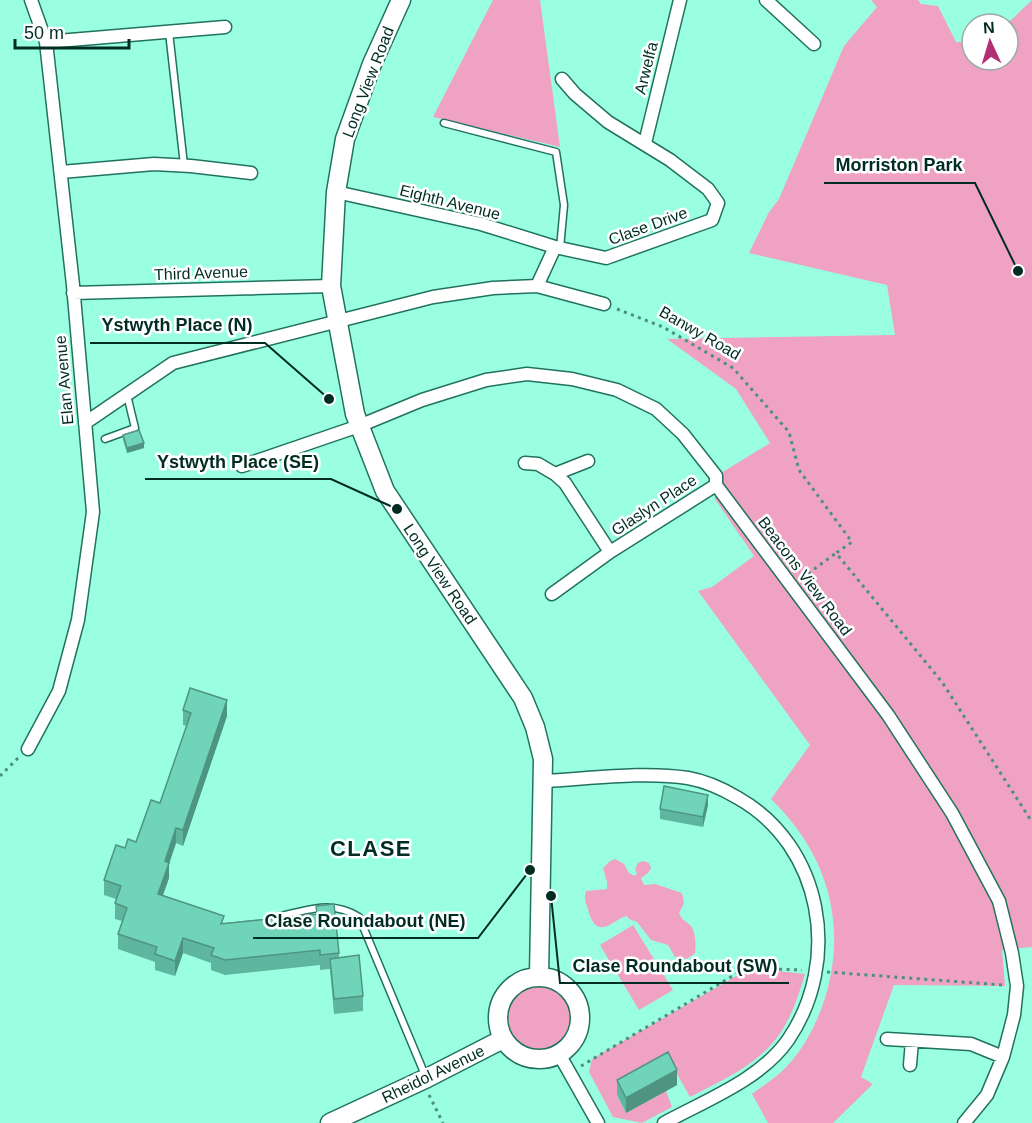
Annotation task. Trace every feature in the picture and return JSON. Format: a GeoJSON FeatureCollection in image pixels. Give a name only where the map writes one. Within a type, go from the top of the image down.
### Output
{"type":"FeatureCollection","features":[{"type":"Feature","properties":{"kind":"street","name":"Elan Avenue"},"geometry":{"type":"LineString","coordinates":[[28,749],[59,691],[78,620],[93,512],[61,172],[46,42],[31,0]]}},
{"type":"Feature","properties":{"kind":"street","name":"Long View Road"},"geometry":{"type":"LineString","coordinates":[[401,0],[372,64],[345,139],[336,192],[331,286],[355,414],[385,491],[523,698],[535,727],[543,759],[539,976]]}},
{"type":"Feature","properties":{"kind":"street"},"geometry":{"type":"LineString","coordinates":[[766,0],[814,44]]}},
{"type":"Feature","properties":{"kind":"street","name":"Arwelfa"},"geometry":{"type":"LineString","coordinates":[[645,143],[678,1]]}},
{"type":"Feature","properties":{"kind":"street"},"geometry":{"type":"LineString","coordinates":[[46,42],[225,27]]}},
{"type":"Feature","properties":{"kind":"street"},"geometry":{"type":"LineString","coordinates":[[562,79],[575,94],[608,122],[645,143]]}},
{"type":"Feature","properties":{"kind":"street","name":"Clase Drive"},"geometry":{"type":"LineString","coordinates":[[557,248],[606,258],[712,220],[718,203],[708,189],[645,143]]}},
{"type":"Feature","properties":{"kind":"street"},"geometry":{"type":"LineString","coordinates":[[61,172],[154,164],[251,173]]}},
{"type":"Feature","properties":{"kind":"street","name":"Eighth Avenue"},"geometry":{"type":"LineString","coordinates":[[336,192],[481,224],[557,248]]}},
{"type":"Feature","properties":{"kind":"street"},"geometry":{"type":"LineString","coordinates":[[537,286],[557,248]]}},
{"type":"Feature","properties":{"kind":"street","name":"Third Avenue"},"geometry":{"type":"LineString","coordinates":[[73,293],[331,286]]}},
{"type":"Feature","properties":{"kind":"street"},"geometry":{"type":"LineString","coordinates":[[85,423],[173,363],[433,297],[493,288],[537,286],[604,304]]}},
{"type":"Feature","properties":{"kind":"street","name":"Beacons View Road"},"geometry":{"type":"LineString","coordinates":[[242,466],[359,426],[422,400],[486,380],[527,374],[572,379],[617,390],[656,409],[683,434],[716,476],[716,485],[888,715],[952,813],[999,901],[1012,952],[1017,986],[1014,1015],[1003,1057],[987,1095],[964,1123]]}},
{"type":"Feature","properties":{"kind":"street"},"geometry":{"type":"LineString","coordinates":[[525,464],[538,464],[555,474],[588,461]]}},
{"type":"Feature","properties":{"kind":"street","name":"Glaslyn Place"},"geometry":{"type":"LineString","coordinates":[[555,474],[565,483],[610,552]]}},
{"type":"Feature","properties":{"kind":"street","name":"Glaslyn Place"},"geometry":{"type":"LineString","coordinates":[[552,594],[610,552],[716,485]]}},
{"type":"Feature","properties":{"kind":"street"},"geometry":{"type":"LineString","coordinates":[[542,781],[640,776],[688,778],[722,788],[758,810],[777,827],[797,856],[810,886],[817,921],[818,946],[815,971],[804,1011],[787,1041],[772,1057],[738,1083],[664,1123]]}},
{"type":"Feature","properties":{"kind":"street"},"geometry":{"type":"LineString","coordinates":[[539,976],[557,980],[571,991],[577,1001],[580,1015],[578,1033],[572,1043],[559,1054],[549,1058],[532,1059],[516,1053],[503,1039],[498,1026],[497,1012],[504,994],[518,981],[539,976]]}},
{"type":"Feature","properties":{"kind":"street"},"geometry":{"type":"LineString","coordinates":[[887,1038],[970,1044],[1003,1057]]}},
{"type":"Feature","properties":{"kind":"street","name":"Rheidol Avenue"},"geometry":{"type":"LineString","coordinates":[[330,1123],[425,1079],[503,1039]]}},
{"type":"Feature","properties":{"kind":"street"},"geometry":{"type":"LineString","coordinates":[[909,1065],[912,1041]]}},
{"type":"Feature","properties":{"kind":"street"},"geometry":{"type":"LineString","coordinates":[[559,1054],[598,1123]]}},
{"type":"Feature","properties":{"kind":"lane"},"geometry":{"type":"LineString","coordinates":[[169,32],[184,165]]}},
{"type":"Feature","properties":{"kind":"lane"},"geometry":{"type":"LineString","coordinates":[[444,123],[556,152],[564,205],[557,248]]}},
{"type":"Feature","properties":{"kind":"lane"},"geometry":{"type":"LineString","coordinates":[[105,439],[135,428],[128,395]]}},
{"type":"Feature","properties":{"kind":"lane"},"geometry":{"type":"LineString","coordinates":[[280,916],[328,907],[345,908],[359,917],[425,1079]]}},
{"type":"Feature","properties":{"kind":"path","name":"Banwy Road"},"geometry":{"type":"LineString","coordinates":[[604,304],[663,327],[733,368],[789,432],[799,470],[852,542],[836,553]]}},
{"type":"Feature","properties":{"kind":"path"},"geometry":{"type":"LineString","coordinates":[[800,580],[836,553],[942,682],[1032,822]]}},
{"type":"Feature","properties":{"kind":"path"},"geometry":{"type":"LineString","coordinates":[[0,776],[28,749]]}},
{"type":"Feature","properties":{"kind":"path"},"geometry":{"type":"LineString","coordinates":[[570,1072],[746,968],[1017,986]]}},
{"type":"Feature","properties":{"kind":"path"},"geometry":{"type":"LineString","coordinates":[[425,1079],[443,1123]]}},
{"type":"Feature","properties":{"kind":"shaded area"},"geometry":{"type":"Polygon","coordinates":[[[493,0],[540,0],[560,147],[433,117],[493,0]]]}},
{"type":"Feature","properties":{"kind":"shaded area"},"geometry":{"type":"Polygon","coordinates":[[[871,0],[918,0],[921,4],[938,6],[956,42],[960,42],[960,72],[1020,72],[1020,12],[1032,0],[1032,947],[1002,950],[1005,986],[894,985],[861,1077],[873,1084],[833,1123],[768,1123],[752,1094],[787,1066],[805,1043],[814,1025],[825,998],[832,970],[833,917],[828,891],[819,866],[806,842],[771,799],[810,745],[698,591],[712,587],[754,556],[715,499],[716,476],[770,443],[736,389],[667,339],[895,335],[887,285],[749,253],[769,212],[779,199],[844,46],[877,7],[871,0]]]}},
{"type":"Feature","properties":{"kind":"shaded area"},"geometry":{"type":"Polygon","coordinates":[[[615,859],[624,864],[629,873],[635,876],[638,863],[643,861],[649,863],[651,868],[641,878],[644,885],[655,884],[682,893],[684,903],[679,913],[693,930],[695,953],[687,959],[675,957],[668,945],[651,940],[637,922],[627,916],[602,927],[593,922],[586,902],[586,891],[607,889],[603,868],[615,859]]]}},
{"type":"Feature","properties":{"kind":"shaded area"},"geometry":{"type":"Polygon","coordinates":[[[633,925],[673,990],[639,1010],[600,945],[633,925]]]}},
{"type":"Feature","properties":{"kind":"shaded area"},"geometry":{"type":"Polygon","coordinates":[[[750,968],[805,974],[790,1015],[773,1043],[739,1071],[690,1097],[669,1060],[617,1096],[626,1113],[666,1091],[672,1107],[642,1123],[613,1117],[589,1072],[592,1059],[750,968]]]}},
{"type":"Feature","properties":{"kind":"shaded area"},"geometry":{"type":"Polygon","coordinates":[[[539,983],[552,986],[563,993],[570,1004],[573,1017],[570,1030],[563,1041],[552,1048],[539,1051],[526,1048],[515,1041],[508,1030],[505,1017],[508,1004],[515,993],[526,986],[539,983]]]}},
{"type":"Feature","properties":{"kind":"building"},"geometry":{"type":"Polygon","coordinates":[[[139,430],[144,443],[127,448],[123,435],[139,430]]]}},
{"type":"Feature","properties":{"kind":"building"},"geometry":{"type":"Polygon","coordinates":[[[190,688],[227,700],[183,830],[176,828],[165,861],[169,863],[158,894],[224,916],[221,924],[317,914],[316,906],[334,904],[339,953],[320,955],[320,950],[225,960],[211,955],[214,948],[183,938],[175,961],[155,954],[157,947],[118,934],[127,908],[115,903],[121,886],[104,880],[116,845],[125,848],[128,839],[136,842],[151,800],[160,803],[191,713],[183,710],[190,688]]]}},
{"type":"Feature","properties":{"kind":"building"},"geometry":{"type":"Polygon","coordinates":[[[664,786],[708,795],[703,817],[660,809],[664,786]]]}},
{"type":"Feature","properties":{"kind":"building"},"geometry":{"type":"Polygon","coordinates":[[[359,955],[363,996],[334,999],[330,959],[359,955]]]}},
{"type":"Feature","properties":{"kind":"building"},"geometry":{"type":"Polygon","coordinates":[[[668,1052],[677,1070],[626,1098],[617,1080],[668,1052]]]}},
{"type":"Feature","properties":{"kind":"place","name":"Morriston Park"},"geometry":{"type":"Point","coordinates":[1018,271]}},
{"type":"Feature","properties":{"kind":"place","name":"Ystwyth Place (N)"},"geometry":{"type":"Point","coordinates":[329,399]}},
{"type":"Feature","properties":{"kind":"place","name":"Ystwyth Place (SE)"},"geometry":{"type":"Point","coordinates":[397,509]}},
{"type":"Feature","properties":{"kind":"place","name":"Clase Roundabout (NE)"},"geometry":{"type":"Point","coordinates":[530,870]}},
{"type":"Feature","properties":{"kind":"place","name":"Clase Roundabout (SW)"},"geometry":{"type":"Point","coordinates":[551,896]}},
{"type":"Feature","properties":{"kind":"district","name":"CLASE"},"geometry":{"type":"Point","coordinates":[371,848]}}]}
